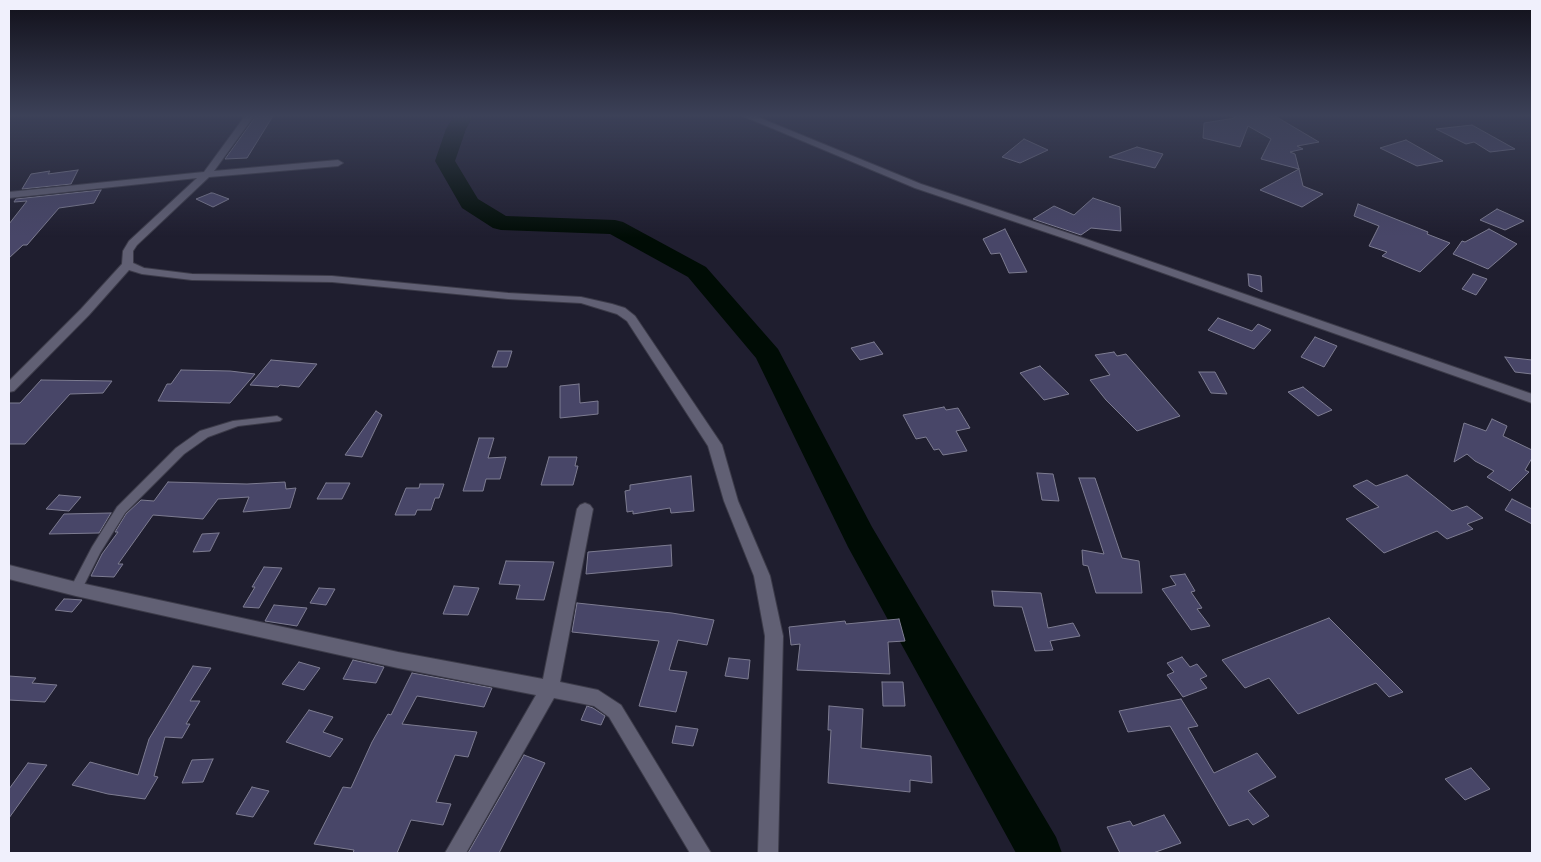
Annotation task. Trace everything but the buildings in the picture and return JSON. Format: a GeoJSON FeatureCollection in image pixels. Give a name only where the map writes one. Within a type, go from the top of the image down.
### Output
{"type":"FeatureCollection","features":[{"type":"Feature","properties":{"kind":"street"},"geometry":{"type":"LineString","coordinates":[[9,388],[85,312],[126,264],[128,250],[133,244],[207,174],[220,156]]}},
{"type":"Feature","properties":{"kind":"street"},"geometry":{"type":"LineString","coordinates":[[845,156],[918,186],[1082,241],[1532,399]]}},
{"type":"Feature","properties":{"kind":"street"},"geometry":{"type":"LineString","coordinates":[[9,195],[207,174],[338,164]]}},
{"type":"Feature","properties":{"kind":"street"},"geometry":{"type":"LineString","coordinates":[[126,264],[142,271],[192,277],[238,280],[332,279],[508,296],[581,300],[608,306],[631,319],[714,445],[731,501],[762,576],[774,636],[768,853]]}},
{"type":"Feature","properties":{"kind":"street"},"geometry":{"type":"LineString","coordinates":[[9,370],[26,371]]}},
{"type":"Feature","properties":{"kind":"street"},"geometry":{"type":"LineString","coordinates":[[1516,394],[1532,404]]}},
{"type":"Feature","properties":{"kind":"street"},"geometry":{"type":"LineString","coordinates":[[455,853],[550,688],[585,509]]}},
{"type":"Feature","properties":{"kind":"street"},"geometry":{"type":"LineString","coordinates":[[9,572],[76,589],[398,660],[598,698],[615,711],[701,853]]}},
{"type":"Feature","properties":{"kind":"lane"},"geometry":{"type":"LineString","coordinates":[[76,589],[96,550],[121,510],[180,451],[204,434],[236,423],[277,419]]}},
{"type":"Feature","properties":{"kind":"waterway"},"geometry":{"type":"LineString","coordinates":[[447,156],[445,161],[470,203],[501,223],[615,227],[697,272],[768,355],[860,537],[1040,853]]}}]}
